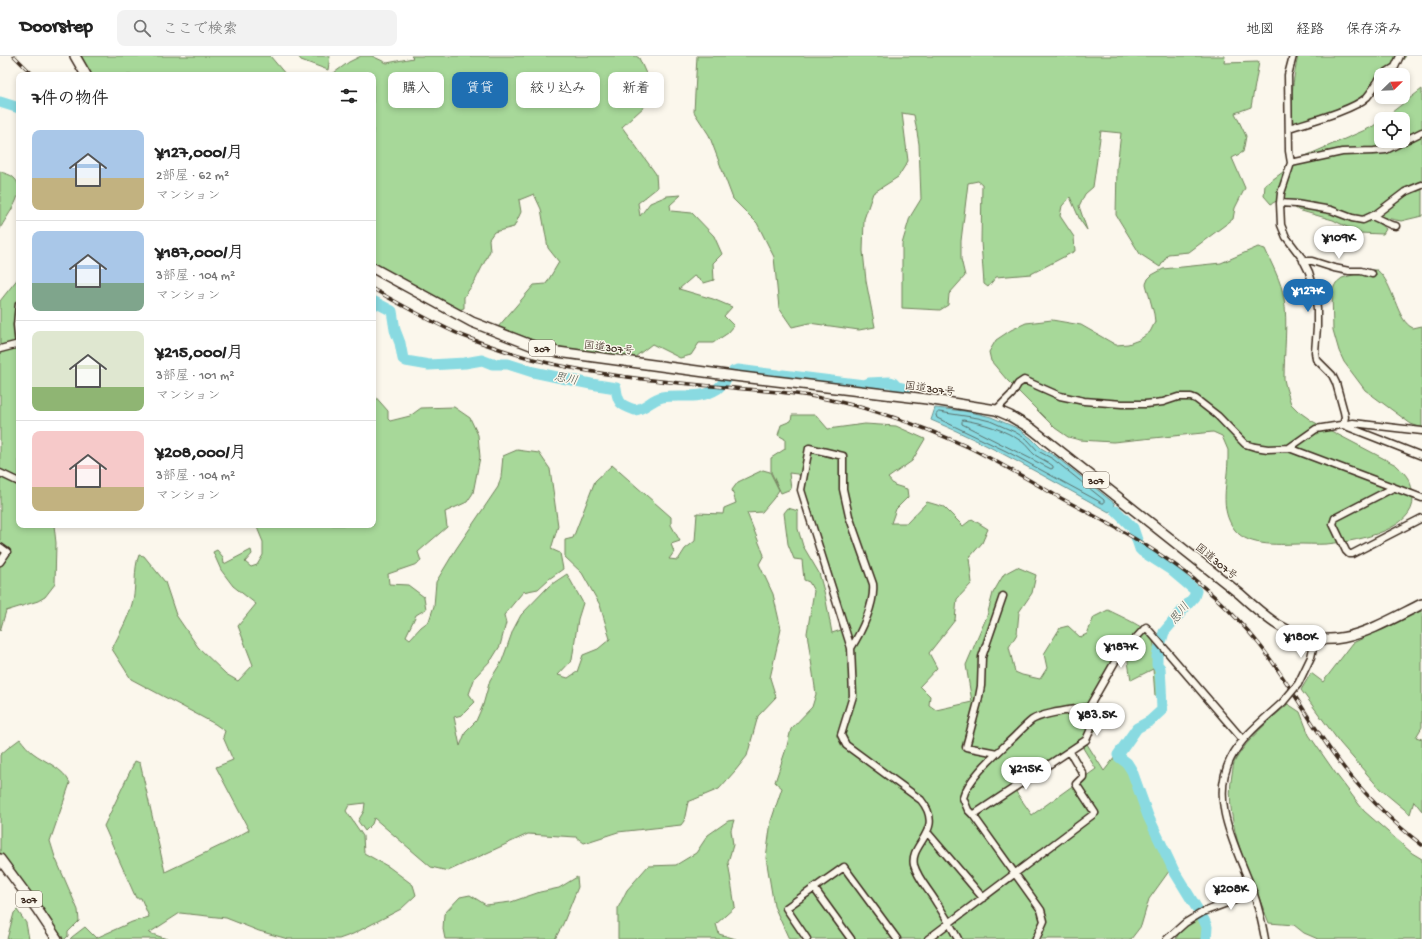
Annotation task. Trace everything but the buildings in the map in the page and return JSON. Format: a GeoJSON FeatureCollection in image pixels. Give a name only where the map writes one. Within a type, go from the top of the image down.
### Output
{"type":"FeatureCollection","features":[{"type":"Feature","properties":{"kind":"highway"},"geometry":{"type":"LineString","coordinates":[[75,56],[84,72]]}},
{"type":"Feature","properties":{"kind":"highway","name":"国道307号"},"geometry":{"type":"LineString","coordinates":[[376,270],[472,322],[536,346],[585,357],[927,399],[996,410],[1010,416],[1032,429],[1240,594],[1265,616],[1289,631],[1315,639],[1338,638],[1358,634],[1422,604]]}},
{"type":"Feature","properties":{"kind":"highway","name":"307"},"geometry":{"type":"LineString","coordinates":[[0,859],[57,939]]}},
{"type":"Feature","properties":{"kind":"street"},"geometry":{"type":"LineString","coordinates":[[1293,56],[1288,75],[1289,151],[1291,163],[1280,203],[1281,225],[1286,237],[1309,272],[1315,292],[1317,327],[1315,352],[1316,359],[1332,375],[1336,383],[1345,417],[1343,425]]}},
{"type":"Feature","properties":{"kind":"street"},"geometry":{"type":"LineString","coordinates":[[1393,68],[1400,56]]}},
{"type":"Feature","properties":{"kind":"street"},"geometry":{"type":"LineString","coordinates":[[1289,128],[1360,102],[1368,96],[1374,87]]}},
{"type":"Feature","properties":{"kind":"street"},"geometry":{"type":"LineString","coordinates":[[1291,163],[1342,152],[1386,150],[1422,132]]}},
{"type":"Feature","properties":{"kind":"street"},"geometry":{"type":"LineString","coordinates":[[1280,203],[1331,210],[1352,218],[1363,220],[1372,216],[1405,192],[1422,185]]}},
{"type":"Feature","properties":{"kind":"street"},"geometry":{"type":"LineString","coordinates":[[1372,216],[1396,226]]}},
{"type":"Feature","properties":{"kind":"street"},"geometry":{"type":"LineString","coordinates":[[1303,261],[1312,261],[1349,271],[1361,270],[1372,274]]}},
{"type":"Feature","properties":{"kind":"street"},"geometry":{"type":"LineString","coordinates":[[0,349],[16,346]]}},
{"type":"Feature","properties":{"kind":"street"},"geometry":{"type":"LineString","coordinates":[[996,410],[1012,394],[1018,384],[1024,380],[1060,396],[1084,401],[1146,404],[1163,402],[1178,397],[1191,397],[1211,410],[1245,444],[1255,448],[1289,448],[1422,498]]}},
{"type":"Feature","properties":{"kind":"street"},"geometry":{"type":"LineString","coordinates":[[1289,448],[1316,429],[1353,423],[1422,431]]}},
{"type":"Feature","properties":{"kind":"street"},"geometry":{"type":"LineString","coordinates":[[1343,425],[1422,456]]}},
{"type":"Feature","properties":{"kind":"street"},"geometry":{"type":"LineString","coordinates":[[851,648],[860,634],[874,592],[873,584],[848,509],[843,489],[843,456],[809,448],[801,490],[851,648],[853,696],[851,707],[842,733],[845,744],[921,800],[929,812],[930,820],[927,832],[915,854],[914,864],[920,878],[958,939]]}},
{"type":"Feature","properties":{"kind":"street"},"geometry":{"type":"LineString","coordinates":[[0,473],[16,481]]}},
{"type":"Feature","properties":{"kind":"street"},"geometry":{"type":"LineString","coordinates":[[1393,488],[1333,520],[1333,524],[1346,551],[1349,554],[1352,554],[1422,518]]}},
{"type":"Feature","properties":{"kind":"street"},"geometry":{"type":"LineString","coordinates":[[0,547],[6,552],[0,562]]}},
{"type":"Feature","properties":{"kind":"street"},"geometry":{"type":"LineString","coordinates":[[997,753],[966,747],[981,686],[982,657],[1003,596]]}},
{"type":"Feature","properties":{"kind":"street"},"geometry":{"type":"LineString","coordinates":[[973,815],[1086,740],[1092,721],[1089,707],[1116,660],[1146,627],[1243,740]]}},
{"type":"Feature","properties":{"kind":"street"},"geometry":{"type":"LineString","coordinates":[[1265,939],[1254,893],[1228,824],[1222,790],[1225,772],[1231,757],[1243,740],[1283,702],[1298,684],[1311,658],[1315,639]]}},
{"type":"Feature","properties":{"kind":"street"},"geometry":{"type":"LineString","coordinates":[[1036,939],[1044,921],[1043,916],[1015,874],[968,810],[963,798],[964,793],[973,779],[997,753],[1032,720],[1043,716],[1089,707]]}},
{"type":"Feature","properties":{"kind":"street"},"geometry":{"type":"LineString","coordinates":[[928,939],[1095,813],[1076,784],[1083,777],[1083,774],[1070,752]]}},
{"type":"Feature","properties":{"kind":"street"},"geometry":{"type":"LineString","coordinates":[[927,832],[983,898]]}},
{"type":"Feature","properties":{"kind":"street"},"geometry":{"type":"LineString","coordinates":[[807,939],[786,908],[844,867],[897,939]]}},
{"type":"Feature","properties":{"kind":"street"},"geometry":{"type":"LineString","coordinates":[[814,888],[851,939]]}},
{"type":"Feature","properties":{"kind":"street"},"geometry":{"type":"LineString","coordinates":[[1167,939],[1185,923],[1200,913],[1254,893]]}},
{"type":"Feature","properties":{"kind":"green space"},"geometry":{"type":"Polygon","coordinates":[[[81,56],[270,56],[283,72],[90,72],[81,56]]]}},
{"type":"Feature","properties":{"kind":"green space"},"geometry":{"type":"Polygon","coordinates":[[[298,56],[330,56],[328,70],[301,60],[298,56]]]}},
{"type":"Feature","properties":{"kind":"green space"},"geometry":{"type":"Polygon","coordinates":[[[361,56],[372,56],[387,63],[413,58],[411,56],[636,56],[639,58],[645,72],[608,72],[608,108],[643,108],[622,127],[656,174],[657,188],[638,203],[640,216],[650,203],[667,196],[681,195],[670,205],[671,211],[692,213],[714,236],[722,254],[713,263],[714,280],[704,283],[694,276],[679,289],[713,299],[732,307],[724,316],[734,326],[728,333],[713,343],[699,343],[691,355],[680,358],[652,344],[635,357],[587,352],[544,344],[498,327],[534,285],[546,284],[559,262],[548,248],[541,209],[534,194],[519,200],[521,212],[514,227],[494,232],[489,239],[490,251],[475,281],[464,297],[464,308],[457,311],[376,266],[376,72],[335,72],[349,62],[361,56]]]}},
{"type":"Feature","properties":{"kind":"green space"},"geometry":{"type":"Polygon","coordinates":[[[697,56],[1225,56],[1224,63],[1259,62],[1251,107],[1235,113],[1246,136],[1243,152],[1232,158],[1245,188],[1235,208],[1233,219],[1189,252],[1168,254],[1160,267],[1140,254],[1116,215],[1117,167],[1121,133],[1101,131],[1093,187],[1085,194],[1079,206],[1087,230],[1080,220],[1070,197],[1062,206],[1060,216],[1074,237],[1075,251],[1031,274],[996,277],[988,287],[984,284],[981,242],[982,184],[978,181],[968,183],[961,241],[961,259],[965,276],[949,294],[948,305],[940,310],[902,308],[902,244],[910,217],[921,199],[919,144],[914,115],[902,113],[908,161],[898,177],[873,193],[864,219],[863,251],[866,281],[875,327],[859,330],[809,323],[792,327],[779,308],[774,257],[757,223],[733,199],[709,135],[694,112],[697,56]]]}},
{"type":"Feature","properties":{"kind":"green space"},"geometry":{"type":"Polygon","coordinates":[[[1298,56],[1406,56],[1396,68],[1374,68],[1374,92],[1363,103],[1294,128],[1292,92],[1298,56]]]}},
{"type":"Feature","properties":{"kind":"green space"},"geometry":{"type":"Polygon","coordinates":[[[1422,89],[1422,216],[1401,221],[1381,217],[1375,221],[1386,229],[1383,234],[1359,233],[1333,220],[1298,210],[1282,198],[1271,204],[1264,196],[1265,185],[1283,172],[1287,164],[1374,125],[1374,148],[1410,148],[1410,112],[1392,112],[1402,104],[1410,104],[1410,98],[1422,89]]]}},
{"type":"Feature","properties":{"kind":"green space"},"geometry":{"type":"Polygon","coordinates":[[[0,171],[13,177],[16,181],[16,201],[0,229],[0,171]]]}},
{"type":"Feature","properties":{"kind":"green space"},"geometry":{"type":"Polygon","coordinates":[[[1258,247],[1265,249],[1279,279],[1283,292],[1286,328],[1284,379],[1291,404],[1312,421],[1396,465],[1404,473],[1410,483],[1413,498],[1411,509],[1405,518],[1383,531],[1345,542],[1327,544],[1266,544],[1249,540],[1241,536],[1235,530],[1227,513],[1225,495],[1228,450],[1222,436],[1213,432],[1113,442],[1080,440],[1068,437],[1055,428],[1007,380],[991,361],[989,352],[996,340],[1011,330],[1026,323],[1052,320],[1081,325],[1116,345],[1128,344],[1139,340],[1150,332],[1155,322],[1146,284],[1152,275],[1163,269],[1221,263],[1258,247]]]}},
{"type":"Feature","properties":{"kind":"green space"},"geometry":{"type":"Polygon","coordinates":[[[1371,270],[1377,270],[1383,276],[1407,324],[1413,328],[1422,326],[1422,428],[1411,424],[1365,390],[1344,362],[1339,351],[1333,330],[1332,291],[1336,283],[1342,278],[1371,270]]]}},
{"type":"Feature","properties":{"kind":"green space"},"geometry":{"type":"Polygon","coordinates":[[[16,281],[16,528],[54,528],[56,543],[55,584],[45,597],[38,601],[6,611],[0,631],[0,301],[16,281]]]}},
{"type":"Feature","properties":{"kind":"green space"},"geometry":{"type":"Polygon","coordinates":[[[376,397],[388,411],[388,419],[390,421],[410,416],[421,408],[454,407],[470,418],[478,435],[480,457],[473,493],[467,502],[445,512],[447,527],[418,552],[421,561],[417,564],[388,574],[389,584],[408,585],[424,597],[426,609],[416,615],[406,636],[410,639],[429,621],[434,606],[436,582],[456,549],[498,487],[501,477],[503,456],[517,450],[539,453],[550,469],[558,526],[551,549],[560,553],[563,569],[538,589],[523,592],[504,615],[506,623],[500,646],[492,659],[475,677],[469,694],[475,702],[462,715],[454,717],[460,746],[466,731],[476,721],[483,705],[490,680],[502,661],[513,630],[521,615],[549,586],[567,574],[583,603],[578,619],[572,660],[558,675],[568,678],[577,672],[583,655],[598,649],[610,639],[600,605],[582,573],[565,557],[565,540],[573,538],[595,481],[612,465],[671,517],[671,525],[680,541],[671,544],[674,552],[669,559],[678,560],[685,549],[695,541],[697,513],[723,514],[724,508],[736,503],[732,490],[738,482],[763,470],[770,472],[779,490],[762,512],[747,513],[764,555],[759,564],[773,594],[781,629],[770,678],[776,697],[758,716],[747,756],[719,789],[688,802],[684,821],[681,825],[618,832],[584,843],[576,837],[528,834],[448,871],[431,867],[374,818],[372,824],[365,831],[358,821],[364,811],[365,803],[349,805],[346,811],[363,836],[364,853],[389,867],[413,885],[416,895],[401,909],[353,934],[339,939],[288,939],[259,931],[226,918],[180,913],[149,933],[167,939],[70,939],[85,927],[96,938],[132,922],[149,917],[141,898],[136,898],[104,826],[135,761],[140,763],[165,872],[226,843],[249,830],[216,767],[233,760],[223,737],[225,731],[215,724],[131,679],[112,649],[126,621],[132,604],[136,567],[139,555],[144,556],[165,582],[176,615],[198,647],[226,674],[238,681],[253,665],[238,626],[256,604],[233,586],[221,570],[213,552],[217,550],[223,557],[224,564],[251,550],[252,554],[245,562],[251,567],[257,565],[263,555],[263,542],[257,528],[376,528],[376,397]]]}},
{"type":"Feature","properties":{"kind":"green space"},"geometry":{"type":"Polygon","coordinates":[[[792,415],[816,415],[828,429],[865,424],[896,426],[925,439],[912,461],[888,478],[894,485],[907,489],[908,497],[896,509],[891,523],[907,523],[927,502],[944,507],[963,526],[972,519],[988,529],[982,543],[969,558],[972,583],[957,599],[955,620],[929,653],[937,668],[920,686],[930,696],[929,705],[936,710],[972,702],[966,665],[987,616],[993,593],[1004,574],[1017,567],[1036,575],[1032,593],[1019,612],[1017,634],[1009,647],[1015,672],[1040,679],[1047,668],[1044,654],[1060,628],[1068,626],[1080,637],[1087,634],[1094,617],[1108,610],[1137,625],[1151,635],[1156,655],[1160,696],[1155,696],[1153,669],[1131,680],[1128,662],[1130,642],[1100,682],[1094,709],[1101,726],[1016,792],[1032,815],[1096,769],[1083,748],[1087,744],[1104,771],[1115,757],[1130,770],[1149,822],[1172,867],[1149,899],[1141,926],[1131,939],[789,939],[774,906],[766,858],[771,821],[782,788],[775,782],[791,729],[812,707],[816,694],[807,633],[814,591],[809,582],[804,580],[802,560],[794,559],[788,544],[784,513],[788,508],[798,511],[798,529],[803,546],[819,573],[825,595],[832,633],[844,629],[805,494],[804,478],[797,474],[789,473],[791,489],[781,493],[771,472],[771,458],[785,449],[785,439],[778,435],[781,425],[791,421],[792,415]]]}},
{"type":"Feature","properties":{"kind":"green space"},"geometry":{"type":"Polygon","coordinates":[[[1422,610],[1422,727],[1416,737],[1422,739],[1422,811],[1414,801],[1410,814],[1380,789],[1340,743],[1301,690],[1311,673],[1323,682],[1353,643],[1422,610]]]}},
{"type":"Feature","properties":{"kind":"green space"},"geometry":{"type":"Polygon","coordinates":[[[1288,704],[1300,712],[1309,735],[1364,811],[1412,853],[1422,859],[1422,939],[1318,939],[1304,933],[1294,925],[1269,923],[1240,850],[1231,812],[1230,793],[1234,764],[1241,751],[1260,730],[1288,704]]]}},
{"type":"Feature","properties":{"kind":"green space"},"geometry":{"type":"Polygon","coordinates":[[[20,739],[33,753],[63,773],[70,783],[50,841],[55,857],[78,910],[79,921],[68,932],[68,936],[65,939],[63,939],[0,854],[0,755],[20,739]]]}},
{"type":"Feature","properties":{"kind":"green space"},"geometry":{"type":"Polygon","coordinates":[[[734,820],[731,830],[733,845],[728,862],[735,907],[716,924],[719,934],[736,939],[618,939],[618,908],[627,890],[648,866],[676,865],[696,853],[708,835],[728,821],[734,820]]]}},
{"type":"Feature","properties":{"kind":"green space"},"geometry":{"type":"Polygon","coordinates":[[[577,877],[578,887],[563,924],[555,939],[445,939],[443,929],[444,914],[460,897],[470,895],[486,905],[511,902],[540,892],[559,888],[577,877]]]}},
{"type":"Feature","properties":{"kind":"green space"},"geometry":{"type":"Polygon","coordinates":[[[17,910],[26,923],[29,939],[7,939],[14,913],[17,910]]]}},
{"type":"Feature","properties":{"kind":"green space"},"geometry":{"type":"Polygon","coordinates":[[[1201,916],[1206,924],[1205,939],[1176,939],[1181,928],[1201,916]]]}},
{"type":"Feature","properties":{"kind":"water"},"geometry":{"type":"Polygon","coordinates":[[[935,408],[979,414],[991,417],[1017,428],[1114,503],[1115,505],[1113,508],[1124,517],[1125,521],[1122,521],[1112,510],[1109,512],[976,440],[931,420],[935,408]]]}},
{"type":"Feature","properties":{"kind":"waterway","name":"思川"},"geometry":{"type":"LineString","coordinates":[[0,102],[16,107]]}},
{"type":"Feature","properties":{"kind":"waterway","name":"思川"},"geometry":{"type":"LineString","coordinates":[[376,303],[392,311],[395,330],[400,343],[403,359],[406,361],[429,365],[465,363],[482,360],[492,364],[508,364],[533,372],[616,388],[621,403],[626,407],[635,410],[642,408],[662,397],[697,396],[710,392],[717,389],[734,371],[738,370],[777,375]]}},
{"type":"Feature","properties":{"kind":"waterway","name":"思川"},"geometry":{"type":"LineString","coordinates":[[783,375],[864,385],[869,383],[890,382],[905,391]]}},
{"type":"Feature","properties":{"kind":"waterway","name":"思川"},"geometry":{"type":"LineString","coordinates":[[1116,511],[1133,528],[1140,549],[1170,569],[1196,591],[1194,597],[1164,632],[1157,656],[1157,665],[1160,668],[1162,710],[1150,721],[1137,728],[1118,755],[1127,763],[1132,771],[1148,816],[1174,871],[1204,920],[1207,927],[1206,939]]}},
{"type":"Feature","properties":{"kind":"railway"},"geometry":{"type":"LineString","coordinates":[[14,56],[30,72]]}},
{"type":"Feature","properties":{"kind":"railway"},"geometry":{"type":"LineString","coordinates":[[376,291],[461,335],[498,349],[537,360],[562,366],[626,377],[789,393],[839,402],[877,412],[915,425],[968,447],[990,458],[1140,542],[1193,578],[1228,609],[1269,657],[1323,738],[1352,778],[1385,813],[1422,845]]}}]}
